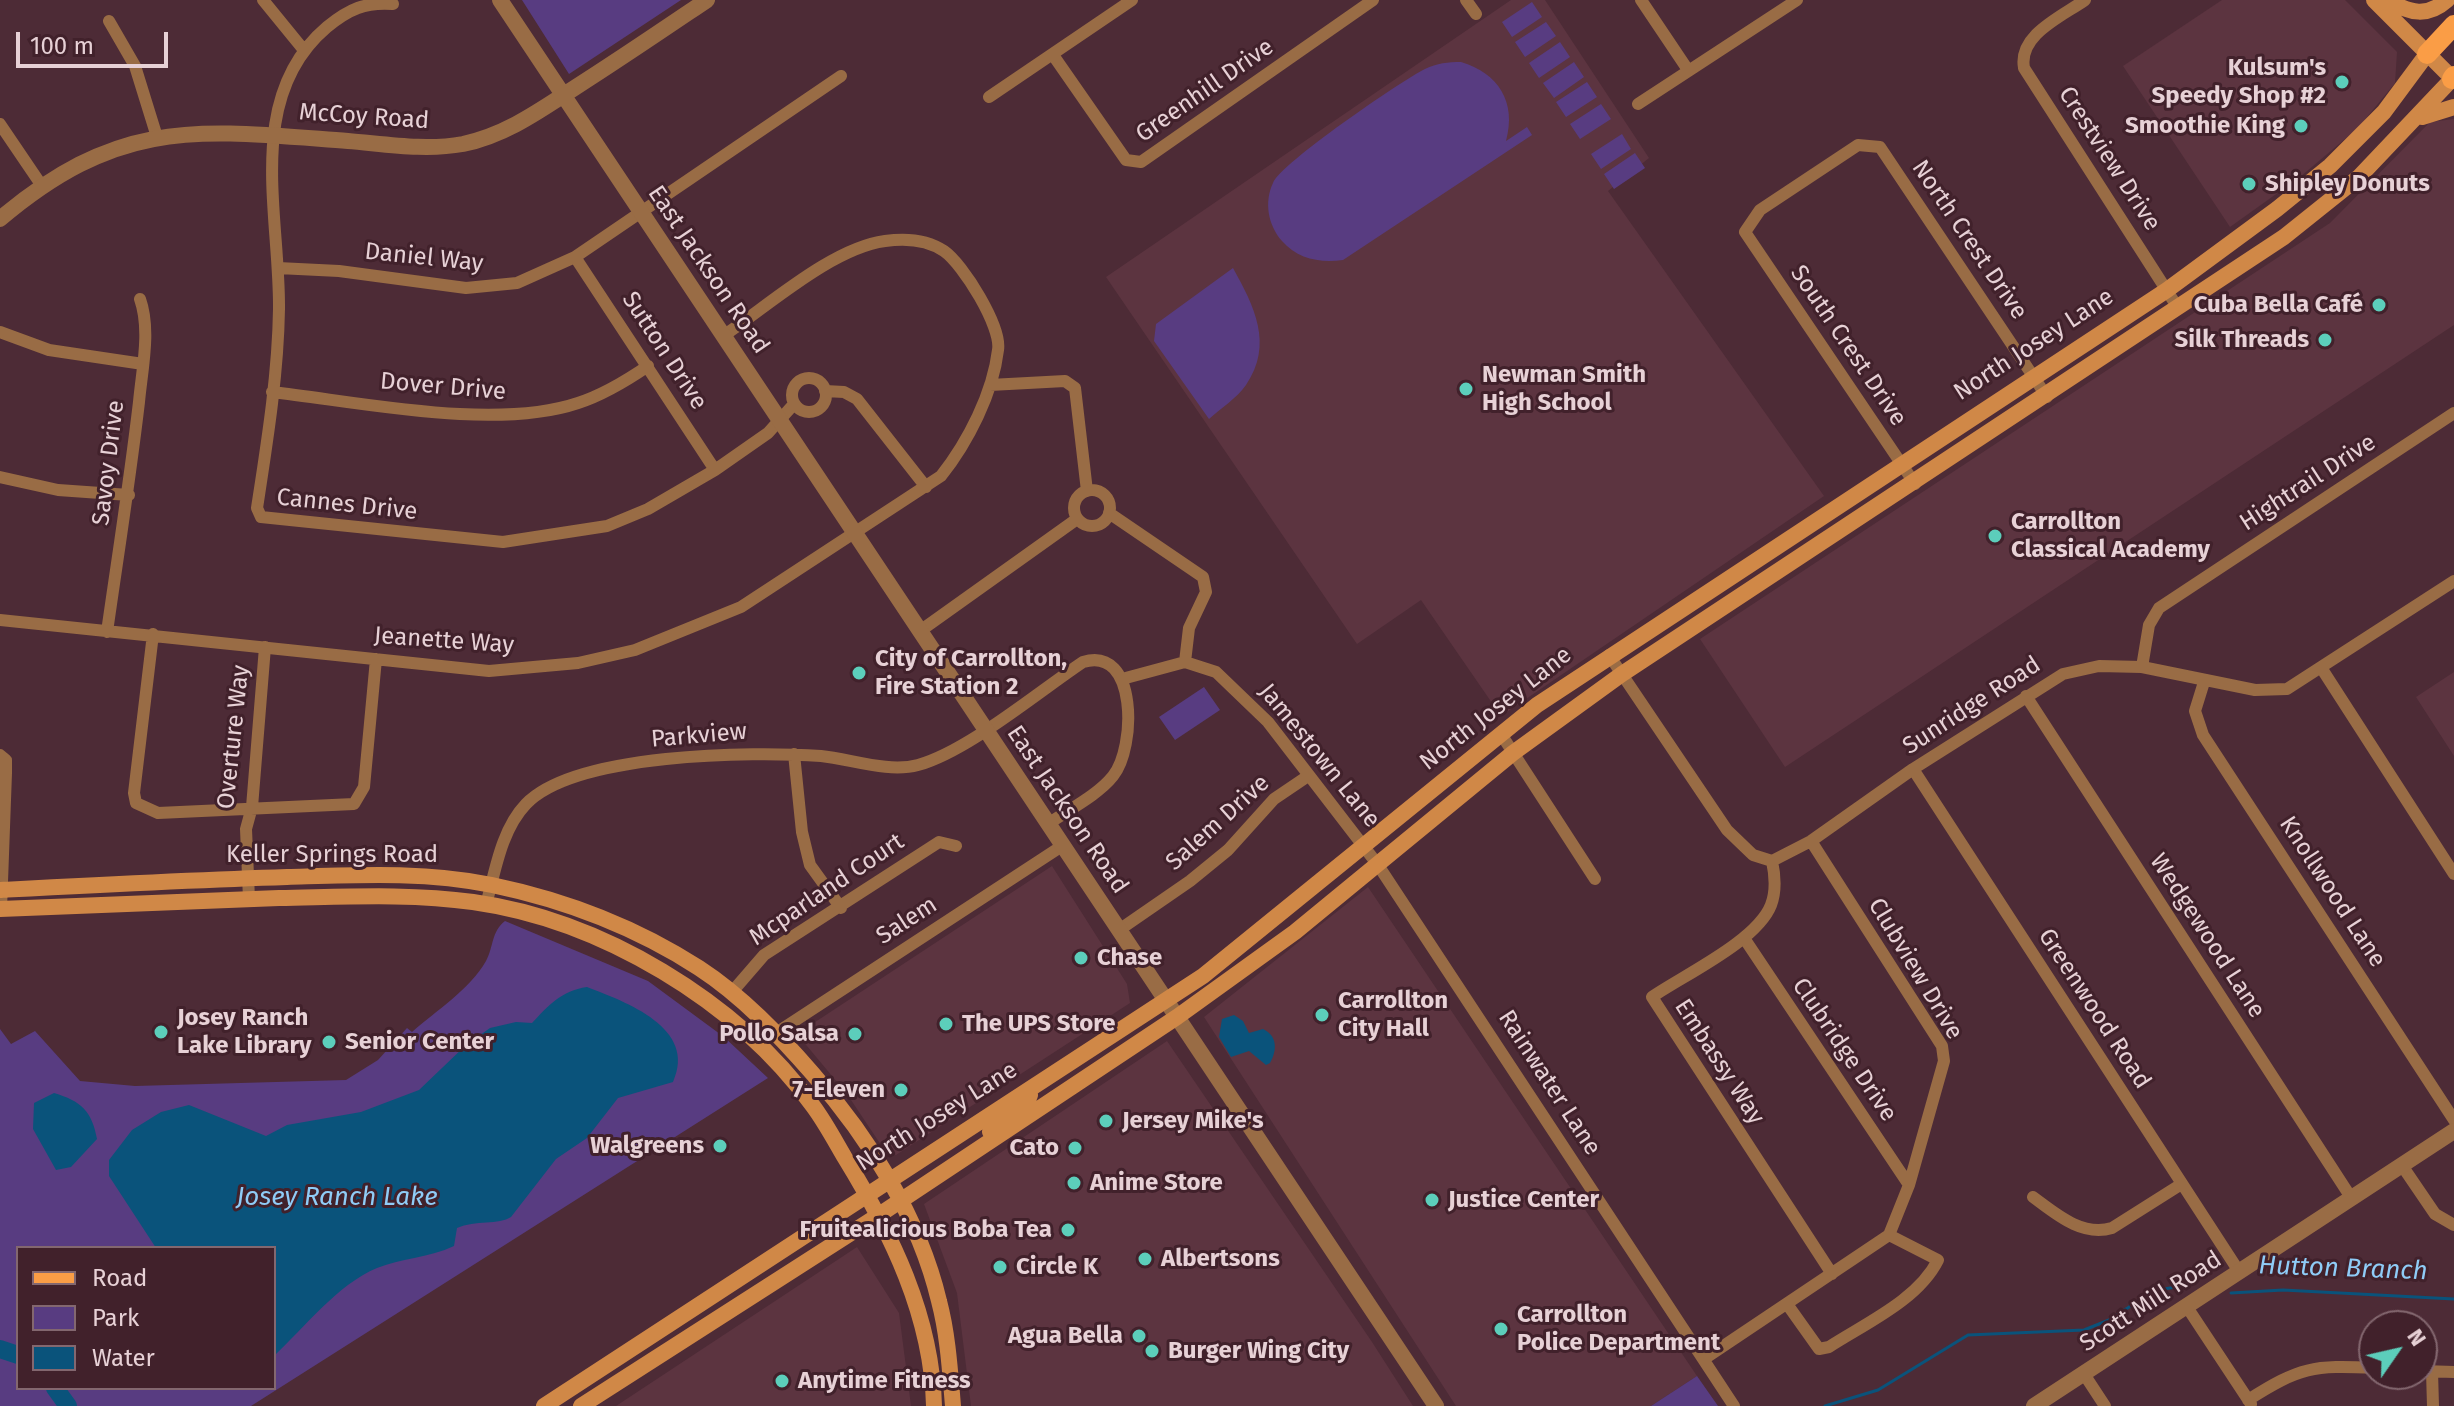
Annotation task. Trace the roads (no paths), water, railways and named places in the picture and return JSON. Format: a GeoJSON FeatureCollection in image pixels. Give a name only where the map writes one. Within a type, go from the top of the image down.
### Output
{"type":"FeatureCollection","features":[{"type":"Feature","properties":{"kind":"main road"},"geometry":{"type":"LineString","coordinates":[[2374,0],[2453,78]]}},
{"type":"Feature","properties":{"kind":"main road"},"geometry":{"type":"LineString","coordinates":[[2388,0],[2419,13],[2434,11],[2447,0]]}},
{"type":"Feature","properties":{"kind":"main road","name":"North Josey Lane"},"geometry":{"type":"LineString","coordinates":[[544,1406],[618,1360],[867,1192],[1166,1001],[1225,960],[1501,734],[1609,655],[2167,290],[2296,194],[2384,112],[2427,54],[2454,25]]}},
{"type":"Feature","properties":{"kind":"main road","name":"North Josey Lane"},"geometry":{"type":"LineString","coordinates":[[581,1406],[879,1215],[1177,1017],[1295,932],[1513,753],[1622,674],[2047,397],[2312,217],[2359,177],[2453,78]]}},
{"type":"Feature","properties":{"kind":"main road"},"geometry":{"type":"LineString","coordinates":[[2416,119],[2454,107]]}},
{"type":"Feature","properties":{"kind":"main road"},"geometry":{"type":"LineString","coordinates":[[2296,194],[2312,217]]}},
{"type":"Feature","properties":{"kind":"main road","name":"Keller Springs Road"},"geometry":{"type":"LineString","coordinates":[[0,890],[248,878],[401,875],[491,885],[569,905],[698,968],[732,992],[776,1033],[838,1103],[888,1180],[900,1201],[939,1300],[953,1406]]}},
{"type":"Feature","properties":{"kind":"main road","name":"Keller Springs Road"},"geometry":{"type":"LineString","coordinates":[[1,909],[355,896],[486,905],[548,921],[635,955],[680,981],[761,1048],[814,1107],[867,1192],[908,1280],[924,1333],[933,1381],[934,1406]]}},
{"type":"Feature","properties":{"kind":"main road"},"geometry":{"type":"LineString","coordinates":[[761,1048],[776,1033]]}},
{"type":"Feature","properties":{"kind":"main road"},"geometry":{"type":"LineString","coordinates":[[1043,1107],[1049,1088],[1078,1067],[1080,1057]]}},
{"type":"Feature","properties":{"kind":"main road"},"geometry":{"type":"LineString","coordinates":[[986,1145],[991,1130],[1026,1105],[1029,1089]]}},
{"type":"Feature","properties":{"kind":"street"},"geometry":{"type":"LineString","coordinates":[[263,0],[303,49],[333,23],[369,2],[393,4]]}},
{"type":"Feature","properties":{"kind":"street","name":"East Jackson Road"},"geometry":{"type":"LineString","coordinates":[[500,0],[1436,1406]]}},
{"type":"Feature","properties":{"kind":"street","name":"McCoy Road"},"geometry":{"type":"LineString","coordinates":[[0,219],[42,186],[114,148],[157,137],[222,131],[425,148],[462,144],[523,122],[707,0]]}},
{"type":"Feature","properties":{"kind":"street"},"geometry":{"type":"LineString","coordinates":[[989,97],[1132,0]]}},
{"type":"Feature","properties":{"kind":"street","name":"Greenhill Drive"},"geometry":{"type":"LineString","coordinates":[[1053,55],[1126,160],[1141,162],[1373,0]]}},
{"type":"Feature","properties":{"kind":"street"},"geometry":{"type":"LineString","coordinates":[[1466,0],[1476,14]]}},
{"type":"Feature","properties":{"kind":"street"},"geometry":{"type":"LineString","coordinates":[[1641,0],[1688,70]]}},
{"type":"Feature","properties":{"kind":"street"},"geometry":{"type":"LineString","coordinates":[[1638,104],[1797,0]]}},
{"type":"Feature","properties":{"kind":"street","name":"Crestview Drive"},"geometry":{"type":"LineString","coordinates":[[2085,0],[2038,33],[2022,54],[2024,68],[2178,308]]}},
{"type":"Feature","properties":{"kind":"street"},"geometry":{"type":"LineString","coordinates":[[109,21],[135,66],[157,137]]}},
{"type":"Feature","properties":{"kind":"street","name":"Cannes Drive"},"geometry":{"type":"LineString","coordinates":[[303,49],[284,84],[273,134],[278,329],[257,508],[261,517],[473,540],[536,540],[607,526],[648,509],[715,470],[768,433],[794,404]]}},
{"type":"Feature","properties":{"kind":"street","name":"Daniel Way"},"geometry":{"type":"LineString","coordinates":[[278,268],[339,271],[466,288],[493,288],[537,276],[575,257],[841,76]]}},
{"type":"Feature","properties":{"kind":"street"},"geometry":{"type":"LineString","coordinates":[[0,124],[42,186]]}},
{"type":"Feature","properties":{"kind":"street","name":"South Crest Drive"},"geometry":{"type":"LineString","coordinates":[[1880,147],[1858,145],[1760,210],[1745,232],[1915,484]]}},
{"type":"Feature","properties":{"kind":"street","name":"North Crest Drive"},"geometry":{"type":"LineString","coordinates":[[1880,147],[2047,397]]}},
{"type":"Feature","properties":{"kind":"street","name":"Jeanette Way"},"geometry":{"type":"LineString","coordinates":[[0,620],[489,671],[578,663],[635,650],[741,607],[941,476],[955,458],[990,385],[999,349],[996,325],[953,259],[930,244],[908,239],[862,247],[831,262],[723,336]]}},
{"type":"Feature","properties":{"kind":"street","name":"Sutton Drive"},"geometry":{"type":"LineString","coordinates":[[575,257],[715,470]]}},
{"type":"Feature","properties":{"kind":"street","name":"Savoy Drive"},"geometry":{"type":"LineString","coordinates":[[107,632],[129,495],[143,364],[146,315],[140,299]]}},
{"type":"Feature","properties":{"kind":"street"},"geometry":{"type":"LineString","coordinates":[[0,332],[49,350],[143,364]]}},
{"type":"Feature","properties":{"kind":"street","name":"Dover Drive"},"geometry":{"type":"LineString","coordinates":[[272,392],[495,416],[541,412],[577,403],[610,390],[648,366]]}},
{"type":"Feature","properties":{"kind":"street"},"geometry":{"type":"LineString","coordinates":[[815,379],[825,391],[824,403],[816,411],[804,412],[794,404],[791,394],[799,380],[815,379]]}},
{"type":"Feature","properties":{"kind":"street"},"geometry":{"type":"LineString","coordinates":[[990,385],[1065,381],[1075,388],[1087,491]]}},
{"type":"Feature","properties":{"kind":"street"},"geometry":{"type":"LineString","coordinates":[[825,391],[844,392],[857,399],[926,487]]}},
{"type":"Feature","properties":{"kind":"street","name":"Hightrail Drive"},"geometry":{"type":"LineString","coordinates":[[2142,667],[2149,625],[2159,608],[2454,413]]}},
{"type":"Feature","properties":{"kind":"street"},"geometry":{"type":"LineString","coordinates":[[0,477],[58,490],[129,495]]}},
{"type":"Feature","properties":{"kind":"street"},"geometry":{"type":"LineString","coordinates":[[1087,491],[1098,491],[1106,498],[1109,513],[1103,523],[1092,527],[1077,519],[1074,502],[1087,491]]}},
{"type":"Feature","properties":{"kind":"street"},"geometry":{"type":"LineString","coordinates":[[1048,824],[1113,778],[1128,735],[1122,679],[1185,662],[1189,628],[1206,592],[1203,577],[1109,513]]}},
{"type":"Feature","properties":{"kind":"street"},"geometry":{"type":"LineString","coordinates":[[920,631],[1077,519]]}},
{"type":"Feature","properties":{"kind":"street","name":"Sunridge Road"},"geometry":{"type":"LineString","coordinates":[[1772,861],[1811,841],[1913,769],[2063,674],[2080,669],[2142,667],[2204,682],[2272,692],[2301,683],[2454,581]]}},
{"type":"Feature","properties":{"kind":"street"},"geometry":{"type":"LineString","coordinates":[[153,634],[134,793],[136,803],[158,813],[354,804],[364,787],[376,659]]}},
{"type":"Feature","properties":{"kind":"street","name":"Overture Way"},"geometry":{"type":"LineString","coordinates":[[249,899],[246,829],[252,807],[265,647]]}},
{"type":"Feature","properties":{"kind":"street"},"geometry":{"type":"LineString","coordinates":[[1609,655],[1727,830],[1753,855],[1772,861]]}},
{"type":"Feature","properties":{"kind":"street","name":"Parkview"},"geometry":{"type":"LineString","coordinates":[[486,905],[507,831],[523,807],[538,792],[574,778],[654,761],[719,753],[794,754],[894,767],[916,766],[985,729],[1083,662],[1102,660],[1114,666],[1122,679]]}},
{"type":"Feature","properties":{"kind":"street","name":"Jamestown Lane"},"geometry":{"type":"LineString","coordinates":[[1185,662],[1216,672],[1233,685],[1268,722],[1378,865]]}},
{"type":"Feature","properties":{"kind":"street"},"geometry":{"type":"LineString","coordinates":[[2322,669],[2454,874]]}},
{"type":"Feature","properties":{"kind":"street","name":"Knollwood Lane"},"geometry":{"type":"LineString","coordinates":[[2204,682],[2195,711],[2203,735],[2454,1120]]}},
{"type":"Feature","properties":{"kind":"street","name":"Wedgewood Lane"},"geometry":{"type":"LineString","coordinates":[[2026,696],[2352,1199]]}},
{"type":"Feature","properties":{"kind":"street"},"geometry":{"type":"LineString","coordinates":[[1501,734],[1595,879]]}},
{"type":"Feature","properties":{"kind":"street"},"geometry":{"type":"LineString","coordinates":[[794,754],[802,832],[810,865],[841,908]]}},
{"type":"Feature","properties":{"kind":"street"},"geometry":{"type":"LineString","coordinates":[[0,755],[6,760],[1,909]]}},
{"type":"Feature","properties":{"kind":"street","name":"Greenwood Road"},"geometry":{"type":"LineString","coordinates":[[1913,769],[2180,1185],[2240,1273]]}},
{"type":"Feature","properties":{"kind":"street","name":"Salem Drive"},"geometry":{"type":"LineString","coordinates":[[1119,930],[1190,881],[1228,850],[1274,799],[1308,776]]}},
{"type":"Feature","properties":{"kind":"street","name":"Clubview Drive"},"geometry":{"type":"LineString","coordinates":[[1811,841],[1942,1046],[1944,1061],[1909,1185],[1889,1235]]}},
{"type":"Feature","properties":{"kind":"street","name":"Mcparland Court"},"geometry":{"type":"LineString","coordinates":[[732,992],[764,955],[939,842],[956,846]]}},
{"type":"Feature","properties":{"kind":"street","name":"Salem"},"geometry":{"type":"LineString","coordinates":[[776,1033],[1062,846]]}},
{"type":"Feature","properties":{"kind":"street","name":"Embassy Way"},"geometry":{"type":"LineString","coordinates":[[1772,861],[1772,904],[1744,938],[1652,997],[1832,1274]]}},
{"type":"Feature","properties":{"kind":"street","name":"Rainwater Lane"},"geometry":{"type":"LineString","coordinates":[[1378,865],[1734,1406]]}},
{"type":"Feature","properties":{"kind":"street","name":"Clubridge Drive"},"geometry":{"type":"LineString","coordinates":[[1744,938],[1909,1185]]}},
{"type":"Feature","properties":{"kind":"street","name":"Scott Mill Road"},"geometry":{"type":"LineString","coordinates":[[2034,1406],[2454,1131]]}},
{"type":"Feature","properties":{"kind":"street"},"geometry":{"type":"LineString","coordinates":[[2403,1167],[2435,1214],[2454,1225]]}},
{"type":"Feature","properties":{"kind":"street"},"geometry":{"type":"LineString","coordinates":[[2033,1197],[2080,1228],[2101,1232],[2180,1185]]}},
{"type":"Feature","properties":{"kind":"street"},"geometry":{"type":"LineString","coordinates":[[1704,1359],[1889,1235],[1938,1260],[1922,1285],[1829,1347],[1819,1349],[1812,1343],[1787,1304]]}},
{"type":"Feature","properties":{"kind":"street"},"geometry":{"type":"LineString","coordinates":[[2187,1307],[2250,1403],[2290,1374],[2306,1369],[2358,1368]]}},
{"type":"Feature","properties":{"kind":"street"},"geometry":{"type":"LineString","coordinates":[[2084,1374],[2105,1406]]}},
{"type":"Feature","properties":{"kind":"water","name":"Josey Ranch Lake"},"geometry":{"type":"Polygon","coordinates":[[[587,987],[638,1009],[667,1032],[676,1046],[678,1063],[673,1082],[618,1098],[587,1138],[556,1159],[511,1217],[457,1228],[454,1246],[386,1265],[363,1275],[335,1295],[276,1354],[276,1246],[155,1246],[109,1176],[109,1160],[132,1130],[161,1112],[189,1105],[266,1136],[287,1125],[361,1112],[419,1090],[466,1045],[490,1028],[516,1022],[532,1023],[563,995],[587,987]]]}},
{"type":"Feature","properties":{"kind":"water"},"geometry":{"type":"Polygon","coordinates":[[[1234,1015],[1243,1021],[1249,1033],[1263,1029],[1274,1040],[1275,1049],[1270,1063],[1266,1065],[1249,1051],[1231,1057],[1219,1037],[1222,1019],[1234,1015]]]}},
{"type":"Feature","properties":{"kind":"water"},"geometry":{"type":"Polygon","coordinates":[[[54,1093],[84,1108],[97,1139],[71,1167],[56,1170],[33,1129],[34,1103],[54,1093]]]}},
{"type":"Feature","properties":{"kind":"waterway","name":"Hutton Branch"},"geometry":{"type":"LineString","coordinates":[[1825,1406],[1878,1390],[1968,1335],[2084,1330],[2109,1320],[2154,1291],[2191,1284]]}},
{"type":"Feature","properties":{"kind":"waterway","name":"Hutton Branch"},"geometry":{"type":"LineString","coordinates":[[2231,1293],[2283,1290],[2454,1299]]}},
{"type":"Feature","properties":{"kind":"waterway","name":"Hutton Branch"},"geometry":{"type":"LineString","coordinates":[[0,1349],[16,1354]]}},
{"type":"Feature","properties":{"kind":"waterway","name":"Hutton Branch"},"geometry":{"type":"LineString","coordinates":[[56,1390],[68,1406]]}},
{"type":"Feature","properties":{"kind":"place","name":"Kulsum's Speedy Shop #2"},"geometry":{"type":"Point","coordinates":[2342,82]}},
{"type":"Feature","properties":{"kind":"place","name":"Smoothie King"},"geometry":{"type":"Point","coordinates":[2301,126]}},
{"type":"Feature","properties":{"kind":"place","name":"Shipley Donuts"},"geometry":{"type":"Point","coordinates":[2249,184]}},
{"type":"Feature","properties":{"kind":"place","name":"Cuba Bella Café"},"geometry":{"type":"Point","coordinates":[2379,305]}},
{"type":"Feature","properties":{"kind":"place","name":"Silk Threads"},"geometry":{"type":"Point","coordinates":[2325,340]}},
{"type":"Feature","properties":{"kind":"place","name":"Newman Smith High School"},"geometry":{"type":"Point","coordinates":[1466,389]}},
{"type":"Feature","properties":{"kind":"place","name":"Carrollton Classical Academy"},"geometry":{"type":"Point","coordinates":[1995,536]}},
{"type":"Feature","properties":{"kind":"place","name":"City of Carrollton, Fire Station 2"},"geometry":{"type":"Point","coordinates":[859,673]}},
{"type":"Feature","properties":{"kind":"place","name":"Chase"},"geometry":{"type":"Point","coordinates":[1081,958]}},
{"type":"Feature","properties":{"kind":"place","name":"Carrollton City Hall"},"geometry":{"type":"Point","coordinates":[1322,1015]}},
{"type":"Feature","properties":{"kind":"place","name":"The UPS Store"},"geometry":{"type":"Point","coordinates":[946,1024]}},
{"type":"Feature","properties":{"kind":"place","name":"Josey Ranch Lake Library"},"geometry":{"type":"Point","coordinates":[161,1032]}},
{"type":"Feature","properties":{"kind":"place","name":"Pollo Salsa"},"geometry":{"type":"Point","coordinates":[855,1034]}},
{"type":"Feature","properties":{"kind":"place","name":"Senior Center"},"geometry":{"type":"Point","coordinates":[329,1042]}},
{"type":"Feature","properties":{"kind":"place","name":"7-Eleven"},"geometry":{"type":"Point","coordinates":[901,1090]}},
{"type":"Feature","properties":{"kind":"place","name":"Jersey Mike's"},"geometry":{"type":"Point","coordinates":[1106,1121]}},
{"type":"Feature","properties":{"kind":"place","name":"Walgreens"},"geometry":{"type":"Point","coordinates":[720,1146]}},
{"type":"Feature","properties":{"kind":"place","name":"Cato"},"geometry":{"type":"Point","coordinates":[1075,1148]}},
{"type":"Feature","properties":{"kind":"place","name":"Anime Store"},"geometry":{"type":"Point","coordinates":[1074,1183]}},
{"type":"Feature","properties":{"kind":"place","name":"Justice Center"},"geometry":{"type":"Point","coordinates":[1432,1200]}},
{"type":"Feature","properties":{"kind":"place","name":"Fruitealicious Boba Tea"},"geometry":{"type":"Point","coordinates":[1068,1230]}},
{"type":"Feature","properties":{"kind":"place","name":"Albertsons"},"geometry":{"type":"Point","coordinates":[1145,1259]}},
{"type":"Feature","properties":{"kind":"place","name":"Circle K"},"geometry":{"type":"Point","coordinates":[1000,1267]}},
{"type":"Feature","properties":{"kind":"place","name":"Carrollton Police Department"},"geometry":{"type":"Point","coordinates":[1501,1329]}},
{"type":"Feature","properties":{"kind":"place","name":"Agua Bella"},"geometry":{"type":"Point","coordinates":[1139,1336]}},
{"type":"Feature","properties":{"kind":"place","name":"Burger Wing City"},"geometry":{"type":"Point","coordinates":[1152,1351]}},
{"type":"Feature","properties":{"kind":"place","name":"Anytime Fitness"},"geometry":{"type":"Point","coordinates":[782,1381]}}]}
